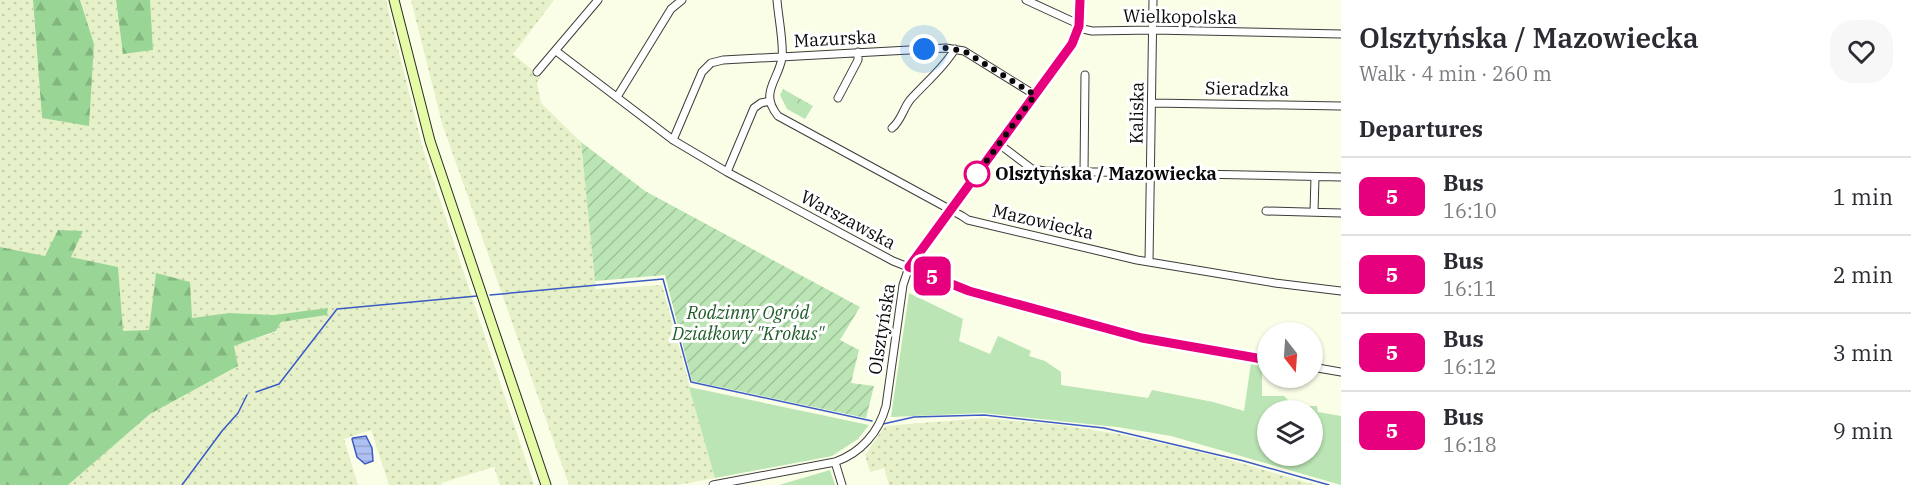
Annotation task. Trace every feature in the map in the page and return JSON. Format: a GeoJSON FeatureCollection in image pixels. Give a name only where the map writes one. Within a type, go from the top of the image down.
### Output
{"type":"FeatureCollection","features":[{"type":"Feature","properties":{"kind":"main road"},"geometry":{"type":"LineString","coordinates":[[394,0],[430,141],[546,485]]}},
{"type":"Feature","properties":{"kind":"street"},"geometry":{"type":"LineString","coordinates":[[537,72],[598,0]]}},
{"type":"Feature","properties":{"kind":"street"},"geometry":{"type":"LineString","coordinates":[[617,97],[670,9],[682,0]]}},
{"type":"Feature","properties":{"kind":"street"},"geometry":{"type":"LineString","coordinates":[[727,172],[754,108],[770,101],[769,93],[783,56],[777,0]]}},
{"type":"Feature","properties":{"kind":"street","name":"Wielkopolska"},"geometry":{"type":"LineString","coordinates":[[1026,0],[1092,31],[1341,34]]}},
{"type":"Feature","properties":{"kind":"street","name":"Olsztyńska"},"geometry":{"type":"LineString","coordinates":[[712,485],[835,462],[851,454],[868,440],[884,414],[903,285],[909,267],[1072,44],[1079,26],[1080,0]]}},
{"type":"Feature","properties":{"kind":"street","name":"Kaliska"},"geometry":{"type":"LineString","coordinates":[[1149,262],[1153,0]]}},
{"type":"Feature","properties":{"kind":"street"},"geometry":{"type":"LineString","coordinates":[[892,128],[897,124],[909,102],[950,58],[955,49]]}},
{"type":"Feature","properties":{"kind":"street","name":"Mazurska"},"geometry":{"type":"LineString","coordinates":[[673,140],[702,72],[711,63],[723,60],[955,49],[964,51],[1035,95]]}},
{"type":"Feature","properties":{"kind":"street","name":"Warszawska"},"geometry":{"type":"LineString","coordinates":[[556,51],[673,140],[727,172],[893,261],[969,291],[1142,338],[1257,358]]}},
{"type":"Feature","properties":{"kind":"street"},"geometry":{"type":"LineString","coordinates":[[838,99],[858,60],[858,52]]}},
{"type":"Feature","properties":{"kind":"street"},"geometry":{"type":"LineString","coordinates":[[1084,173],[1085,75]]}},
{"type":"Feature","properties":{"kind":"street","name":"Mazowiecka"},"geometry":{"type":"LineString","coordinates":[[770,101],[778,116],[968,219],[1149,262],[1275,283],[1341,291]]}},
{"type":"Feature","properties":{"kind":"street","name":"Sieradzka"},"geometry":{"type":"LineString","coordinates":[[1152,102],[1341,106]]}},
{"type":"Feature","properties":{"kind":"street"},"geometry":{"type":"LineString","coordinates":[[999,144],[1032,169],[1151,175],[1341,177]]}},
{"type":"Feature","properties":{"kind":"street"},"geometry":{"type":"LineString","coordinates":[[1314,212],[1315,177]]}},
{"type":"Feature","properties":{"kind":"street"},"geometry":{"type":"LineString","coordinates":[[1266,212],[1341,213]]}},
{"type":"Feature","properties":{"kind":"street"},"geometry":{"type":"LineString","coordinates":[[1323,369],[1341,372]]}},
{"type":"Feature","properties":{"kind":"street"},"geometry":{"type":"LineString","coordinates":[[835,462],[842,485]]}},
{"type":"Feature","properties":{"kind":"green space"},"geometry":{"type":"Polygon","coordinates":[[[0,0],[33,0],[42,118],[94,44],[80,0],[116,0],[123,53],[153,50],[150,0],[386,0],[423,149],[534,485],[500,485],[494,467],[441,483],[442,485],[389,485],[371,430],[344,439],[358,485],[68,485],[150,414],[237,367],[234,346],[276,332],[281,322],[327,315],[328,309],[274,315],[229,313],[192,318],[156,274],[149,331],[122,331],[118,267],[71,257],[82,231],[45,256],[0,247],[0,0]]]}},
{"type":"Feature","properties":{"kind":"green space"},"geometry":{"type":"Polygon","coordinates":[[[33,0],[80,0],[94,44],[89,126],[42,118],[33,0]]]}},
{"type":"Feature","properties":{"kind":"green space"},"geometry":{"type":"Polygon","coordinates":[[[116,0],[150,0],[153,50],[123,54],[116,0]]]}},
{"type":"Feature","properties":{"kind":"green space"},"geometry":{"type":"Polygon","coordinates":[[[411,0],[554,0],[513,54],[541,77],[537,82],[541,103],[581,142],[596,289],[662,285],[715,478],[678,485],[569,485],[442,123],[411,0]]]}},
{"type":"Feature","properties":{"kind":"green space"},"geometry":{"type":"Polygon","coordinates":[[[783,89],[813,106],[805,119],[787,109],[780,95],[783,89]]]}},
{"type":"Feature","properties":{"kind":"green space","name":"Rodzinny Ogród Działkowy \"Krokus\""},"geometry":{"type":"Polygon","coordinates":[[[581,142],[645,191],[860,307],[840,340],[859,350],[851,383],[874,386],[866,418],[692,381],[665,275],[595,281],[581,142]]]}},
{"type":"Feature","properties":{"kind":"green space"},"geometry":{"type":"Polygon","coordinates":[[[58,230],[83,231],[71,257],[118,267],[123,331],[149,330],[156,273],[190,282],[192,318],[229,313],[274,315],[328,308],[327,315],[281,322],[276,331],[234,346],[238,366],[150,414],[68,485],[0,485],[0,247],[45,256],[58,230]]]}},
{"type":"Feature","properties":{"kind":"green space"},"geometry":{"type":"Polygon","coordinates":[[[909,293],[963,319],[959,341],[990,354],[998,336],[1031,351],[1029,356],[1045,361],[1061,372],[1061,385],[1148,398],[1152,390],[1213,402],[1244,411],[1251,363],[1257,364],[1257,388],[1262,388],[1262,396],[1284,396],[1288,400],[1257,400],[1257,461],[1171,436],[1117,427],[983,413],[891,417],[909,293]]]}},
{"type":"Feature","properties":{"kind":"green space"},"geometry":{"type":"Polygon","coordinates":[[[689,387],[869,425],[858,439],[832,456],[715,478],[689,387]]]}},
{"type":"Feature","properties":{"kind":"green space"},"geometry":{"type":"Polygon","coordinates":[[[1323,413],[1341,416],[1341,485],[1275,466],[1323,466],[1323,413]]]}},
{"type":"Feature","properties":{"kind":"green space"},"geometry":{"type":"Polygon","coordinates":[[[984,418],[1060,425],[1119,434],[1212,455],[1316,485],[889,485],[884,468],[870,472],[865,455],[885,426],[984,418]]]}},
{"type":"Feature","properties":{"kind":"green space"},"geometry":{"type":"Polygon","coordinates":[[[830,470],[835,485],[779,485],[830,470]]]}},
{"type":"Feature","properties":{"kind":"water"},"geometry":{"type":"Polygon","coordinates":[[[366,436],[372,448],[373,461],[365,464],[357,457],[352,439],[366,436]]]}},
{"type":"Feature","properties":{"kind":"waterway"},"geometry":{"type":"LineString","coordinates":[[490,295],[663,279],[691,382],[872,421]]}},
{"type":"Feature","properties":{"kind":"waterway"},"geometry":{"type":"LineString","coordinates":[[256,392],[279,384],[337,309],[477,296]]}},
{"type":"Feature","properties":{"kind":"waterway"},"geometry":{"type":"LineString","coordinates":[[182,485],[238,413],[247,395]]}},
{"type":"Feature","properties":{"kind":"waterway"},"geometry":{"type":"LineString","coordinates":[[883,424],[914,417],[984,415],[1104,428],[1244,461],[1329,485]]}},
{"type":"Feature","properties":{"kind":"bus line","name":"5"},"geometry":{"type":"LineString","coordinates":[[1080,0],[1079,26],[1072,44],[909,267],[969,291],[1142,338],[1257,358]]}},
{"type":"Feature","properties":{"kind":"place","name":"Olsztyńska / Mazowiecka"},"geometry":{"type":"Point","coordinates":[977,174]}},
{"type":"Feature","properties":{"kind":"route"},"geometry":{"type":"LineString","coordinates":[[924,49],[946,48],[964,51],[1035,95],[977,174]]}}]}
